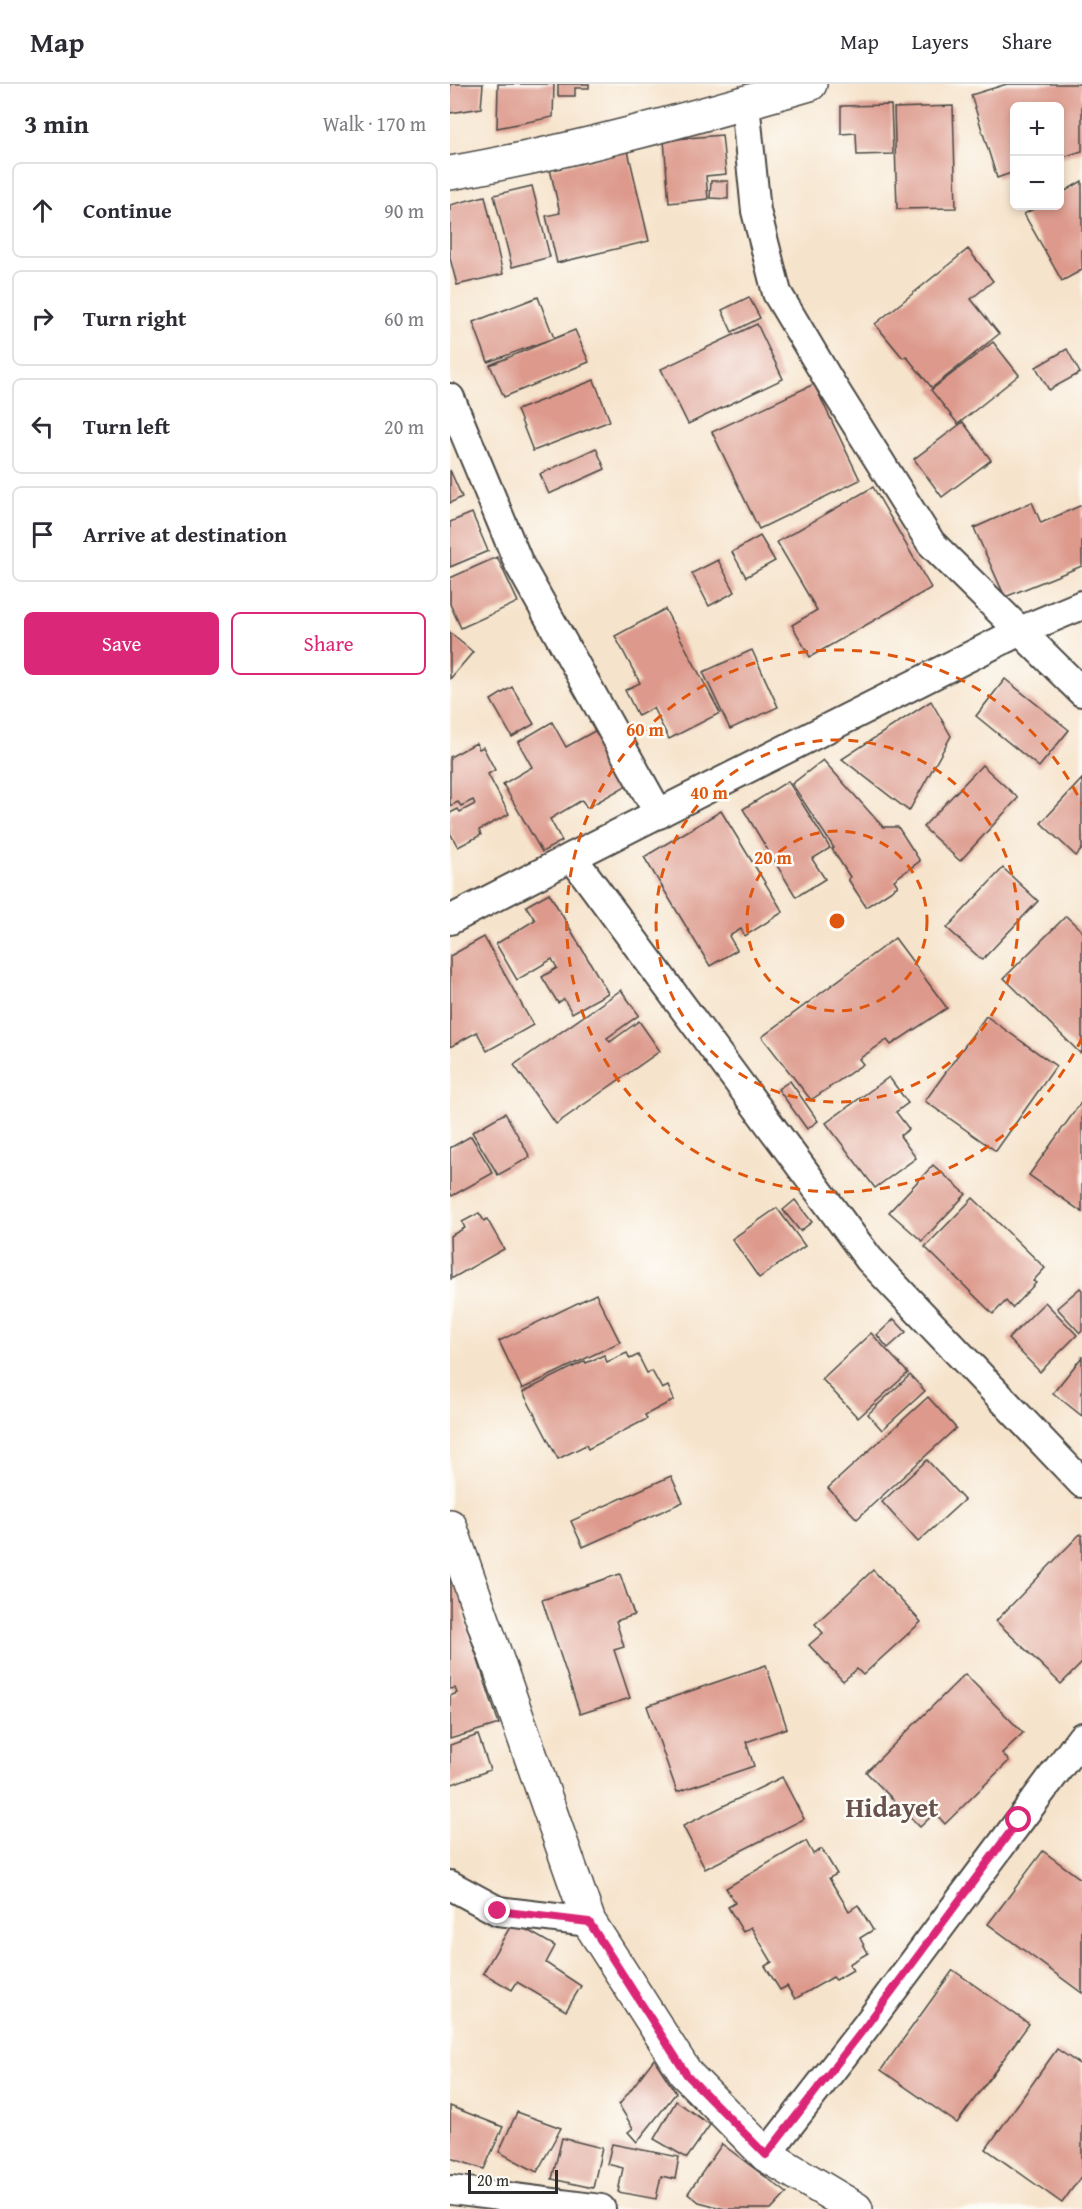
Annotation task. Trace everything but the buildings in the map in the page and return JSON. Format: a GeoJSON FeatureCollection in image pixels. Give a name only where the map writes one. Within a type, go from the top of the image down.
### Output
{"type":"FeatureCollection","features":[{"type":"Feature","properties":{"kind":"street"},"geometry":{"type":"LineString","coordinates":[[450,173],[509,163],[745,103],[810,84]]}},
{"type":"Feature","properties":{"kind":"street"},"geometry":{"type":"LineString","coordinates":[[745,103],[756,211],[777,293],[931,543],[1082,692]]}},
{"type":"Feature","properties":{"kind":"street"},"geometry":{"type":"LineString","coordinates":[[450,398],[519,564],[659,814]]}},
{"type":"Feature","properties":{"kind":"street"},"geometry":{"type":"LineString","coordinates":[[450,920],[1020,631],[1082,605]]}},
{"type":"Feature","properties":{"kind":"street"},"geometry":{"type":"LineString","coordinates":[[572,857],[869,1259],[1082,1483]]}},
{"type":"Feature","properties":{"kind":"street"},"geometry":{"type":"LineString","coordinates":[[450,1526],[589,1922],[687,2075],[766,2155],[856,2209]]}},
{"type":"Feature","properties":{"kind":"street"},"geometry":{"type":"LineString","coordinates":[[766,2155],[866,2026],[1082,1737]]}},
{"type":"Feature","properties":{"kind":"street"},"geometry":{"type":"LineString","coordinates":[[450,1885],[498,1911],[589,1922]]}},
{"type":"Feature","properties":{"kind":"street"},"geometry":{"type":"LineString","coordinates":[[451,2190],[475,2209]]}},
{"type":"Feature","properties":{"kind":"street"},"geometry":{"type":"LineString","coordinates":[[451,2190],[601,2209]]}},
{"type":"Feature","properties":{"kind":"district","name":"Hidayet"},"geometry":{"type":"Point","coordinates":[892,1808]}},
{"type":"Feature","properties":{"kind":"route"},"geometry":{"type":"LineString","coordinates":[[498,1911],[589,1922],[687,2075],[766,2155],[866,2026],[1019,1820]]}}]}
